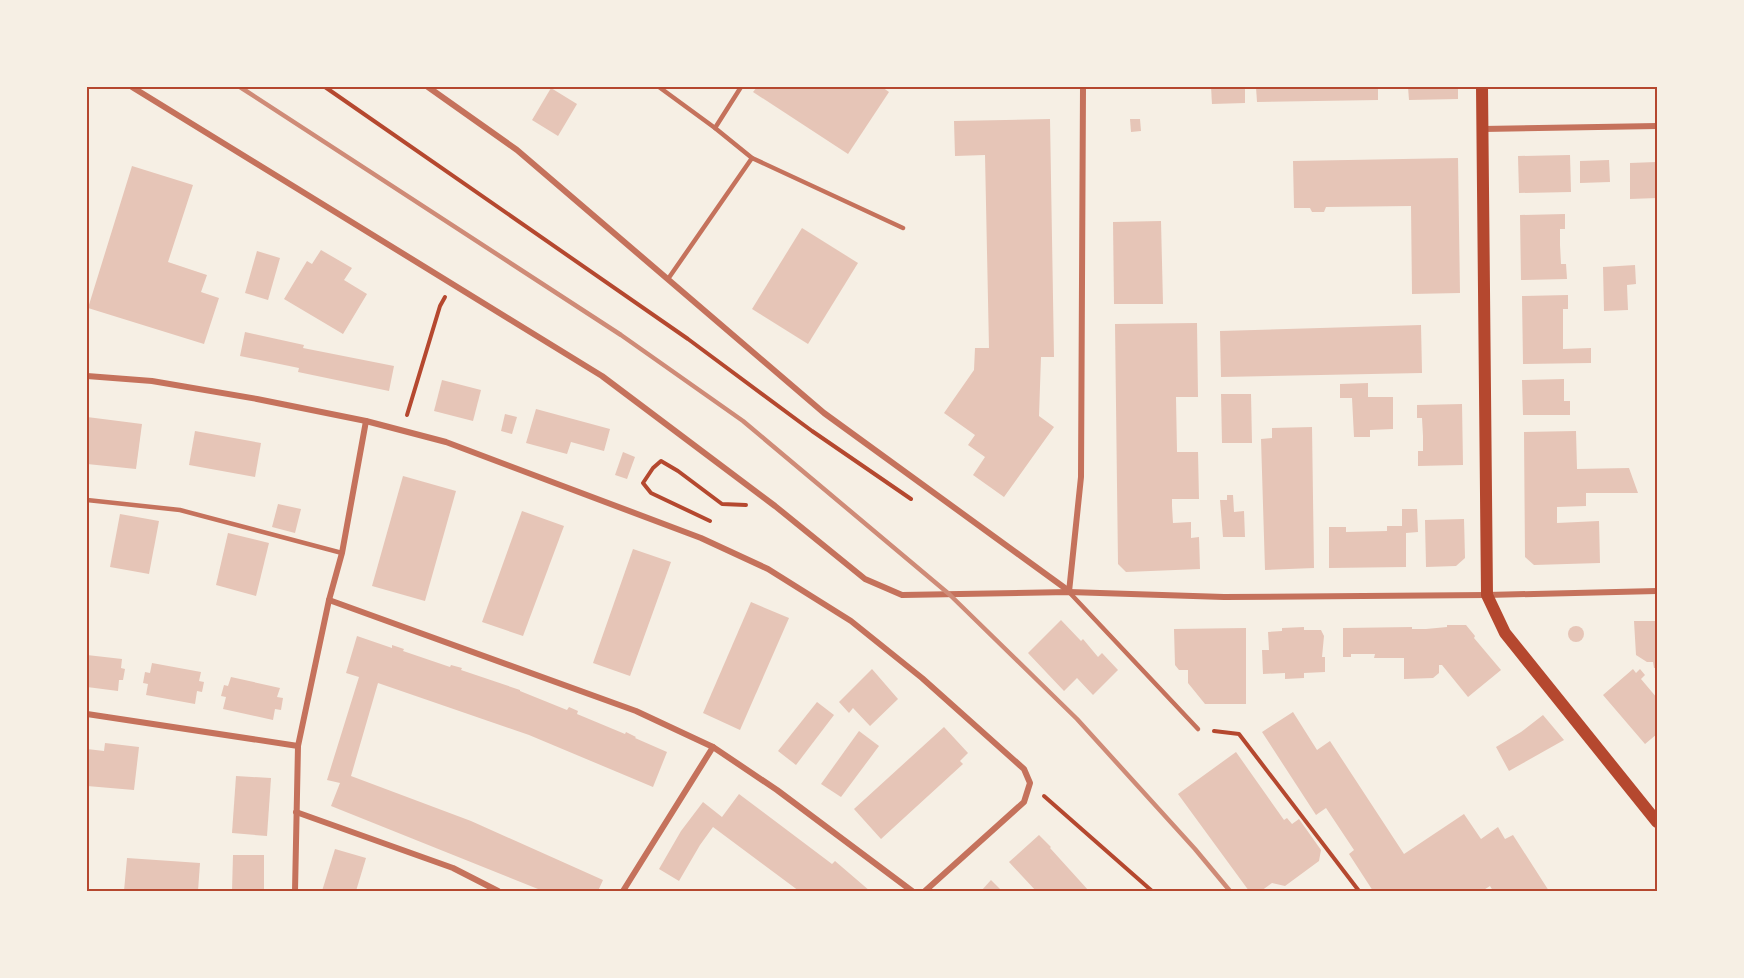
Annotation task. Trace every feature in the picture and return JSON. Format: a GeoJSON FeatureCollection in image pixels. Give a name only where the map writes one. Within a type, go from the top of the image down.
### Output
{"type":"FeatureCollection","features":[{"type":"Feature","properties":{"kind":"main road"},"geometry":{"type":"LineString","coordinates":[[1482,87],[1487,595],[1505,633],[1657,822]]}},
{"type":"Feature","properties":{"kind":"street"},"geometry":{"type":"LineString","coordinates":[[132,87],[602,376],[775,506],[865,579],[902,596],[1070,592],[1224,597],[1657,591]]}},
{"type":"Feature","properties":{"kind":"street"},"geometry":{"type":"LineString","coordinates":[[428,87],[517,150],[824,412],[1070,592]]}},
{"type":"Feature","properties":{"kind":"street"},"geometry":{"type":"LineString","coordinates":[[1070,592],[1080,477],[1083,87]]}},
{"type":"Feature","properties":{"kind":"street"},"geometry":{"type":"LineString","coordinates":[[1483,129],[1657,126]]}},
{"type":"Feature","properties":{"kind":"street"},"geometry":{"type":"LineString","coordinates":[[87,376],[152,381],[256,399],[366,421],[446,442],[701,538],[768,569],[851,621],[922,678],[1024,769],[1030,783],[1024,802],[925,891]]}},
{"type":"Feature","properties":{"kind":"street"},"geometry":{"type":"LineString","coordinates":[[295,891],[298,746],[329,600],[342,553],[366,421]]}},
{"type":"Feature","properties":{"kind":"street"},"geometry":{"type":"LineString","coordinates":[[329,600],[636,711],[713,747],[777,790],[912,891]]}},
{"type":"Feature","properties":{"kind":"street"},"geometry":{"type":"LineString","coordinates":[[87,714],[298,746]]}},
{"type":"Feature","properties":{"kind":"street"},"geometry":{"type":"LineString","coordinates":[[622,891],[713,747]]}},
{"type":"Feature","properties":{"kind":"street"},"geometry":{"type":"LineString","coordinates":[[296,812],[453,868],[498,891]]}},
{"type":"Feature","properties":{"kind":"lane"},"geometry":{"type":"LineString","coordinates":[[659,87],[752,158],[903,228]]}},
{"type":"Feature","properties":{"kind":"lane"},"geometry":{"type":"LineString","coordinates":[[715,128],[741,87]]}},
{"type":"Feature","properties":{"kind":"lane"},"geometry":{"type":"LineString","coordinates":[[668,279],[752,158]]}},
{"type":"Feature","properties":{"kind":"lane"},"geometry":{"type":"LineString","coordinates":[[87,500],[180,510],[342,553]]}},
{"type":"Feature","properties":{"kind":"lane"},"geometry":{"type":"LineString","coordinates":[[1070,592],[1198,729]]}},
{"type":"Feature","properties":{"kind":"path"},"geometry":{"type":"LineString","coordinates":[[325,87],[678,332],[918,505]]}},
{"type":"Feature","properties":{"kind":"path"},"geometry":{"type":"LineString","coordinates":[[412,394],[440,306]]}},
{"type":"Feature","properties":{"kind":"path"},"geometry":{"type":"LineString","coordinates":[[714,523],[651,493],[643,483],[653,468],[661,461],[722,504],[775,506]]}},
{"type":"Feature","properties":{"kind":"path"},"geometry":{"type":"LineString","coordinates":[[1198,729],[1239,734],[1359,891]]}},
{"type":"Feature","properties":{"kind":"path"},"geometry":{"type":"LineString","coordinates":[[1030,783],[1152,891]]}},
{"type":"Feature","properties":{"kind":"building"},"geometry":{"type":"Polygon","coordinates":[[[757,87],[882,87],[889,92],[848,154],[753,92],[757,87]]]}},
{"type":"Feature","properties":{"kind":"building"},"geometry":{"type":"Polygon","coordinates":[[[1211,87],[1245,87],[1245,103],[1212,104],[1211,87]]]}},
{"type":"Feature","properties":{"kind":"building"},"geometry":{"type":"Polygon","coordinates":[[[1256,87],[1378,87],[1378,100],[1257,102],[1256,87]]]}},
{"type":"Feature","properties":{"kind":"building"},"geometry":{"type":"Polygon","coordinates":[[[1408,87],[1458,87],[1458,99],[1409,100],[1408,87]]]}},
{"type":"Feature","properties":{"kind":"building"},"geometry":{"type":"Polygon","coordinates":[[[551,88],[577,104],[558,136],[532,120],[551,88]]]}},
{"type":"Feature","properties":{"kind":"building"},"geometry":{"type":"Polygon","coordinates":[[[1050,119],[1054,357],[1041,357],[1039,416],[1054,427],[1004,497],[973,475],[985,457],[968,445],[975,435],[944,413],[974,370],[975,348],[989,348],[985,155],[955,156],[954,121],[1050,119]]]}},
{"type":"Feature","properties":{"kind":"building"},"geometry":{"type":"Polygon","coordinates":[[[1130,119],[1140,119],[1141,131],[1131,132],[1130,119]]]}},
{"type":"Feature","properties":{"kind":"building"},"geometry":{"type":"Polygon","coordinates":[[[1570,155],[1571,192],[1519,193],[1518,156],[1570,155]]]}},
{"type":"Feature","properties":{"kind":"building"},"geometry":{"type":"Polygon","coordinates":[[[1458,158],[1460,293],[1412,294],[1411,206],[1326,207],[1324,212],[1312,212],[1310,208],[1294,208],[1293,161],[1458,158]]]}},
{"type":"Feature","properties":{"kind":"building"},"geometry":{"type":"Polygon","coordinates":[[[1609,160],[1610,182],[1580,183],[1580,161],[1609,160]]]}},
{"type":"Feature","properties":{"kind":"building"},"geometry":{"type":"Polygon","coordinates":[[[1656,162],[1657,198],[1630,199],[1630,163],[1656,162]]]}},
{"type":"Feature","properties":{"kind":"building"},"geometry":{"type":"Polygon","coordinates":[[[132,166],[193,185],[168,262],[207,275],[201,292],[219,298],[204,344],[88,308],[132,166]]]}},
{"type":"Feature","properties":{"kind":"building"},"geometry":{"type":"Polygon","coordinates":[[[1565,214],[1565,229],[1560,229],[1560,245],[1561,264],[1566,264],[1567,279],[1521,280],[1520,215],[1565,214]]]}},
{"type":"Feature","properties":{"kind":"building"},"geometry":{"type":"Polygon","coordinates":[[[1161,221],[1163,304],[1114,304],[1113,222],[1161,221]]]}},
{"type":"Feature","properties":{"kind":"building"},"geometry":{"type":"Polygon","coordinates":[[[802,228],[858,263],[808,344],[752,309],[802,228]]]}},
{"type":"Feature","properties":{"kind":"building"},"geometry":{"type":"Polygon","coordinates":[[[321,250],[352,268],[344,280],[367,294],[343,334],[284,299],[307,261],[312,264],[321,250]]]}},
{"type":"Feature","properties":{"kind":"building"},"geometry":{"type":"Polygon","coordinates":[[[257,251],[280,258],[268,300],[245,293],[257,251]]]}},
{"type":"Feature","properties":{"kind":"building"},"geometry":{"type":"Polygon","coordinates":[[[1635,265],[1636,284],[1627,285],[1628,310],[1604,311],[1603,267],[1635,265]]]}},
{"type":"Feature","properties":{"kind":"building"},"geometry":{"type":"Polygon","coordinates":[[[1568,295],[1568,309],[1563,309],[1563,349],[1591,348],[1591,363],[1523,364],[1522,296],[1568,295]]]}},
{"type":"Feature","properties":{"kind":"building"},"geometry":{"type":"Polygon","coordinates":[[[1197,323],[1198,397],[1176,397],[1177,452],[1198,452],[1199,499],[1172,499],[1172,506],[1173,523],[1191,522],[1191,538],[1199,537],[1200,569],[1126,572],[1118,564],[1115,324],[1197,323]]]}},
{"type":"Feature","properties":{"kind":"building"},"geometry":{"type":"Polygon","coordinates":[[[1421,325],[1422,373],[1221,377],[1220,331],[1421,325]]]}},
{"type":"Feature","properties":{"kind":"building"},"geometry":{"type":"Polygon","coordinates":[[[245,332],[304,345],[303,348],[394,366],[389,391],[298,372],[299,368],[240,356],[245,332]]]}},
{"type":"Feature","properties":{"kind":"building"},"geometry":{"type":"Polygon","coordinates":[[[1564,379],[1564,401],[1570,401],[1570,415],[1523,415],[1522,380],[1564,379]]]}},
{"type":"Feature","properties":{"kind":"building"},"geometry":{"type":"Polygon","coordinates":[[[442,380],[481,390],[473,421],[434,411],[442,380]]]}},
{"type":"Feature","properties":{"kind":"building"},"geometry":{"type":"Polygon","coordinates":[[[1368,383],[1368,397],[1393,397],[1393,429],[1370,430],[1370,437],[1354,437],[1352,398],[1340,398],[1340,384],[1368,383]]]}},
{"type":"Feature","properties":{"kind":"building"},"geometry":{"type":"Polygon","coordinates":[[[1221,394],[1251,394],[1252,443],[1222,443],[1221,394]]]}},
{"type":"Feature","properties":{"kind":"building"},"geometry":{"type":"Polygon","coordinates":[[[1462,404],[1463,465],[1418,466],[1418,451],[1423,451],[1423,436],[1422,418],[1417,418],[1417,405],[1462,404]]]}},
{"type":"Feature","properties":{"kind":"building"},"geometry":{"type":"Polygon","coordinates":[[[536,409],[610,429],[604,451],[571,442],[567,454],[526,443],[536,409]]]}},
{"type":"Feature","properties":{"kind":"building"},"geometry":{"type":"Polygon","coordinates":[[[505,414],[517,417],[512,434],[501,431],[505,414]]]}},
{"type":"Feature","properties":{"kind":"building"},"geometry":{"type":"Polygon","coordinates":[[[87,417],[142,424],[136,469],[87,464],[87,417]]]}},
{"type":"Feature","properties":{"kind":"building"},"geometry":{"type":"Polygon","coordinates":[[[1312,427],[1314,568],[1265,570],[1261,439],[1272,438],[1272,428],[1312,427]]]}},
{"type":"Feature","properties":{"kind":"building"},"geometry":{"type":"Polygon","coordinates":[[[195,431],[261,443],[255,477],[189,465],[195,431]]]}},
{"type":"Feature","properties":{"kind":"building"},"geometry":{"type":"Polygon","coordinates":[[[1576,431],[1577,469],[1629,468],[1638,493],[1586,493],[1586,506],[1557,507],[1557,523],[1599,521],[1600,563],[1534,565],[1525,557],[1524,432],[1576,431]]]}},
{"type":"Feature","properties":{"kind":"building"},"geometry":{"type":"Polygon","coordinates":[[[623,452],[635,457],[627,479],[615,475],[623,452]]]}},
{"type":"Feature","properties":{"kind":"building"},"geometry":{"type":"Polygon","coordinates":[[[403,476],[456,491],[425,601],[372,586],[403,476]]]}},
{"type":"Feature","properties":{"kind":"building"},"geometry":{"type":"Polygon","coordinates":[[[1227,495],[1233,495],[1234,512],[1244,511],[1245,537],[1223,537],[1220,500],[1227,500],[1227,495]]]}},
{"type":"Feature","properties":{"kind":"building"},"geometry":{"type":"Polygon","coordinates":[[[278,504],[301,509],[295,533],[272,527],[278,504]]]}},
{"type":"Feature","properties":{"kind":"building"},"geometry":{"type":"Polygon","coordinates":[[[1402,509],[1417,509],[1418,532],[1406,533],[1406,567],[1329,568],[1329,527],[1346,527],[1346,532],[1387,531],[1387,526],[1402,526],[1402,509]]]}},
{"type":"Feature","properties":{"kind":"building"},"geometry":{"type":"Polygon","coordinates":[[[522,511],[564,526],[523,636],[482,622],[522,511]]]}},
{"type":"Feature","properties":{"kind":"building"},"geometry":{"type":"Polygon","coordinates":[[[120,514],[159,521],[149,574],[110,567],[120,514]]]}},
{"type":"Feature","properties":{"kind":"building"},"geometry":{"type":"Polygon","coordinates":[[[1464,519],[1465,558],[1456,566],[1426,567],[1425,520],[1464,519]]]}},
{"type":"Feature","properties":{"kind":"building"},"geometry":{"type":"Polygon","coordinates":[[[228,533],[269,543],[256,596],[216,585],[228,533]]]}},
{"type":"Feature","properties":{"kind":"building"},"geometry":{"type":"Polygon","coordinates":[[[633,549],[671,562],[630,676],[593,663],[633,549]]]}},
{"type":"Feature","properties":{"kind":"building"},"geometry":{"type":"Polygon","coordinates":[[[751,602],[789,618],[740,730],[703,713],[751,602]]]}},
{"type":"Feature","properties":{"kind":"building"},"geometry":{"type":"Polygon","coordinates":[[[1061,620],[1081,641],[1083,639],[1098,657],[1102,653],[1118,670],[1093,695],[1077,678],[1064,691],[1028,653],[1061,620]]]}},
{"type":"Feature","properties":{"kind":"building"},"geometry":{"type":"Polygon","coordinates":[[[1634,621],[1657,621],[1657,668],[1654,668],[1653,662],[1647,662],[1636,655],[1634,621]]]}},
{"type":"Feature","properties":{"kind":"building"},"geometry":{"type":"Polygon","coordinates":[[[1447,625],[1466,625],[1501,670],[1468,697],[1442,665],[1439,665],[1439,673],[1433,678],[1404,679],[1404,658],[1374,658],[1375,654],[1351,654],[1351,657],[1343,657],[1343,628],[1412,627],[1412,629],[1426,629],[1447,627],[1447,625]]]}},
{"type":"Feature","properties":{"kind":"building"},"geometry":{"type":"Polygon","coordinates":[[[1573,626],[1579,626],[1584,634],[1582,640],[1573,642],[1568,637],[1568,631],[1573,626]]]}},
{"type":"Feature","properties":{"kind":"building"},"geometry":{"type":"Polygon","coordinates":[[[1304,627],[1304,630],[1321,630],[1324,636],[1322,657],[1325,657],[1325,672],[1304,673],[1304,678],[1285,679],[1285,673],[1263,674],[1262,650],[1269,650],[1268,632],[1282,631],[1282,628],[1304,627]]]}},
{"type":"Feature","properties":{"kind":"building"},"geometry":{"type":"Polygon","coordinates":[[[1246,628],[1246,704],[1205,704],[1188,683],[1188,670],[1179,670],[1175,665],[1174,629],[1246,628]]]}},
{"type":"Feature","properties":{"kind":"building"},"geometry":{"type":"Polygon","coordinates":[[[357,636],[392,648],[392,645],[404,649],[403,651],[450,667],[451,665],[462,668],[461,670],[520,690],[567,710],[569,707],[578,711],[577,714],[625,734],[626,732],[667,752],[653,787],[529,735],[378,683],[351,776],[471,821],[603,880],[598,891],[543,891],[331,806],[340,783],[327,780],[359,677],[346,673],[357,636]]]}},
{"type":"Feature","properties":{"kind":"building"},"geometry":{"type":"Polygon","coordinates":[[[87,655],[122,659],[121,668],[125,669],[123,680],[119,680],[118,691],[87,687],[87,655]]]}},
{"type":"Feature","properties":{"kind":"building"},"geometry":{"type":"Polygon","coordinates":[[[152,663],[201,672],[199,681],[204,682],[202,692],[197,691],[195,704],[146,695],[148,684],[143,683],[145,672],[150,673],[152,663]]]}},
{"type":"Feature","properties":{"kind":"building"},"geometry":{"type":"Polygon","coordinates":[[[872,669],[898,699],[870,726],[853,708],[849,713],[839,702],[872,669]]]}},
{"type":"Feature","properties":{"kind":"building"},"geometry":{"type":"Polygon","coordinates":[[[1633,669],[1636,673],[1640,669],[1645,675],[1641,679],[1657,698],[1657,734],[1645,744],[1603,695],[1633,669]]]}},
{"type":"Feature","properties":{"kind":"building"},"geometry":{"type":"Polygon","coordinates":[[[231,677],[280,688],[277,697],[283,698],[281,710],[275,709],[273,720],[223,709],[226,697],[221,696],[224,685],[228,686],[231,677]]]}},
{"type":"Feature","properties":{"kind":"building"},"geometry":{"type":"Polygon","coordinates":[[[817,702],[834,715],[796,765],[778,751],[817,702]]]}},
{"type":"Feature","properties":{"kind":"building"},"geometry":{"type":"Polygon","coordinates":[[[1293,712],[1317,750],[1330,741],[1404,854],[1464,814],[1481,839],[1498,827],[1505,839],[1513,835],[1549,891],[1493,891],[1490,886],[1482,891],[1373,891],[1349,854],[1354,850],[1326,808],[1316,815],[1262,732],[1293,712]]]}},
{"type":"Feature","properties":{"kind":"building"},"geometry":{"type":"Polygon","coordinates":[[[1543,715],[1564,740],[1509,771],[1496,747],[1543,715]]]}},
{"type":"Feature","properties":{"kind":"building"},"geometry":{"type":"Polygon","coordinates":[[[944,727],[968,753],[960,761],[963,764],[881,839],[854,809],[944,727]]]}},
{"type":"Feature","properties":{"kind":"building"},"geometry":{"type":"Polygon","coordinates":[[[859,731],[879,746],[841,797],[821,784],[859,731]]]}},
{"type":"Feature","properties":{"kind":"building"},"geometry":{"type":"Polygon","coordinates":[[[105,743],[139,747],[134,790],[87,786],[87,749],[104,751],[105,743]]]}},
{"type":"Feature","properties":{"kind":"building"},"geometry":{"type":"Polygon","coordinates":[[[1236,752],[1284,820],[1287,818],[1292,824],[1299,819],[1321,850],[1319,861],[1285,886],[1272,883],[1261,891],[1249,891],[1178,794],[1236,752]]]}},
{"type":"Feature","properties":{"kind":"building"},"geometry":{"type":"Polygon","coordinates":[[[236,776],[271,778],[267,836],[232,833],[236,776]]]}},
{"type":"Feature","properties":{"kind":"building"},"geometry":{"type":"Polygon","coordinates":[[[739,794],[832,864],[835,861],[870,891],[799,891],[713,827],[679,881],[659,869],[681,831],[703,802],[722,817],[739,794]]]}},
{"type":"Feature","properties":{"kind":"building"},"geometry":{"type":"Polygon","coordinates":[[[1039,835],[1089,891],[1036,891],[1009,862],[1039,835]]]}},
{"type":"Feature","properties":{"kind":"building"},"geometry":{"type":"Polygon","coordinates":[[[335,849],[366,858],[356,891],[322,891],[335,849]]]}},
{"type":"Feature","properties":{"kind":"building"},"geometry":{"type":"Polygon","coordinates":[[[233,855],[264,855],[264,891],[232,891],[233,855]]]}},
{"type":"Feature","properties":{"kind":"building"},"geometry":{"type":"Polygon","coordinates":[[[127,858],[200,863],[198,891],[124,891],[127,858]]]}},
{"type":"Feature","properties":{"kind":"building"},"geometry":{"type":"Polygon","coordinates":[[[991,880],[1002,891],[981,891],[991,880]]]}},
{"type":"Feature","properties":{"kind":"railway"},"geometry":{"type":"LineString","coordinates":[[240,87],[621,335],[743,421],[949,594],[1077,719],[1230,891]]}}]}
